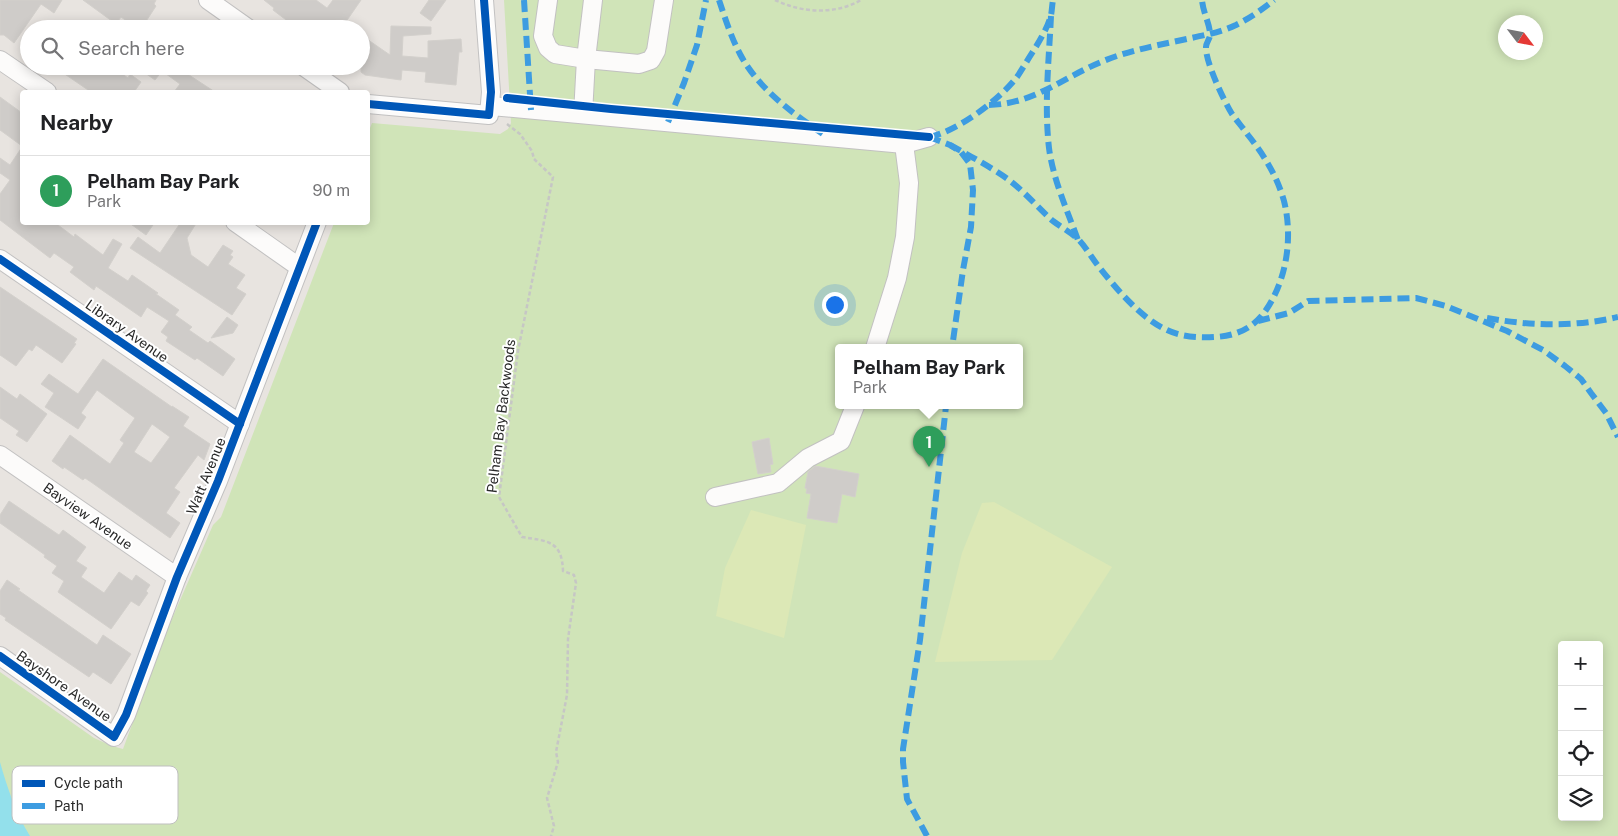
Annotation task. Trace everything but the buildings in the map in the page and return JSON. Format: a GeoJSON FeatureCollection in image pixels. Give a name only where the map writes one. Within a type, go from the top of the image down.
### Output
{"type":"FeatureCollection","features":[{"type":"Feature","properties":{"kind":"street"},"geometry":{"type":"LineString","coordinates":[[208,0],[236,20]]}},
{"type":"Feature","properties":{"kind":"street"},"geometry":{"type":"LineString","coordinates":[[484,0],[490,111]]}},
{"type":"Feature","properties":{"kind":"street"},"geometry":{"type":"LineString","coordinates":[[548,0],[543,36],[548,48],[555,54],[639,64],[651,60],[656,51],[664,0]]}},
{"type":"Feature","properties":{"kind":"street"},"geometry":{"type":"LineString","coordinates":[[583,114],[586,59],[593,0]]}},
{"type":"Feature","properties":{"kind":"street"},"geometry":{"type":"LineString","coordinates":[[0,60],[20,74]]}},
{"type":"Feature","properties":{"kind":"street"},"geometry":{"type":"LineString","coordinates":[[22,75],[44,90]]}},
{"type":"Feature","properties":{"kind":"street"},"geometry":{"type":"LineString","coordinates":[[316,75],[337,90]]}},
{"type":"Feature","properties":{"kind":"street"},"geometry":{"type":"LineString","coordinates":[[370,104],[583,114],[904,144],[929,137]]}},
{"type":"Feature","properties":{"kind":"street"},"geometry":{"type":"LineString","coordinates":[[876,344],[897,278],[905,237],[909,183],[904,144]]}},
{"type":"Feature","properties":{"kind":"street"},"geometry":{"type":"LineString","coordinates":[[239,225],[300,267]]}},
{"type":"Feature","properties":{"kind":"street","name":"Watt Avenue"},"geometry":{"type":"LineString","coordinates":[[114,737],[126,715],[177,577],[218,481],[315,225]]}},
{"type":"Feature","properties":{"kind":"street","name":"Library Avenue"},"geometry":{"type":"LineString","coordinates":[[0,259],[240,424]]}},
{"type":"Feature","properties":{"kind":"street"},"geometry":{"type":"LineString","coordinates":[[715,497],[778,483],[808,458],[841,441],[854,409]]}},
{"type":"Feature","properties":{"kind":"street","name":"Bayview Avenue"},"geometry":{"type":"LineString","coordinates":[[0,455],[177,577]]}},
{"type":"Feature","properties":{"kind":"street","name":"Bayshore Avenue"},"geometry":{"type":"LineString","coordinates":[[0,656],[114,737]]}},
{"type":"Feature","properties":{"kind":"path"},"geometry":{"type":"LineString","coordinates":[[775,0],[807,10],[842,8],[861,0]]}},
{"type":"Feature","properties":{"kind":"green space"},"geometry":{"type":"Polygon","coordinates":[[[504,0],[1618,0],[1618,836],[2,836],[0,833],[0,672],[94,738],[123,749],[167,630],[213,525],[221,517],[333,225],[370,225],[370,128],[372,123],[500,134],[508,129],[511,123],[504,0]]]}},
{"type":"Feature","properties":{"kind":"green space"},"geometry":{"type":"Polygon","coordinates":[[[994,502],[1112,567],[1052,660],[935,662],[962,553],[982,503],[994,502]]]}},
{"type":"Feature","properties":{"kind":"green space"},"geometry":{"type":"Polygon","coordinates":[[[751,510],[806,525],[784,638],[716,616],[725,568],[751,510]]]}},
{"type":"Feature","properties":{"kind":"water"},"geometry":{"type":"Polygon","coordinates":[[[0,762],[12,800],[12,824],[23,824],[30,836],[0,836],[0,762]]]}},
{"type":"Feature","properties":{"kind":"marked path"},"geometry":{"type":"LineString","coordinates":[[524,0],[531,110]]}},
{"type":"Feature","properties":{"kind":"marked path"},"geometry":{"type":"LineString","coordinates":[[668,122],[697,45],[706,0]]}},
{"type":"Feature","properties":{"kind":"marked path"},"geometry":{"type":"LineString","coordinates":[[719,0],[737,48],[757,79],[790,110],[827,137]]}},
{"type":"Feature","properties":{"kind":"marked path"},"geometry":{"type":"LineString","coordinates":[[929,137],[940,134],[965,121],[989,105],[1009,86],[1019,74],[1044,33],[1051,15],[1053,0]]}},
{"type":"Feature","properties":{"kind":"marked path"},"geometry":{"type":"LineString","coordinates":[[950,145],[1009,180],[1053,221],[1078,239],[1119,291],[1137,310],[1157,325],[1185,336],[1197,337],[1230,335],[1244,330],[1256,322],[1266,310],[1279,285],[1288,243],[1287,215],[1274,174],[1232,114],[1212,71],[1206,47],[1210,33],[1202,0]]}},
{"type":"Feature","properties":{"kind":"marked path"},"geometry":{"type":"LineString","coordinates":[[989,105],[1005,104],[1034,95],[1087,68],[1121,55],[1230,28],[1274,0]]}},
{"type":"Feature","properties":{"kind":"marked path"},"geometry":{"type":"LineString","coordinates":[[1051,16],[1047,98],[1049,148],[1057,183],[1078,240]]}},
{"type":"Feature","properties":{"kind":"marked path"},"geometry":{"type":"LineString","coordinates":[[929,137],[950,145],[961,152],[970,164],[973,190],[971,227],[953,344]]}},
{"type":"Feature","properties":{"kind":"marked path"},"geometry":{"type":"LineString","coordinates":[[1258,321],[1289,313],[1308,301],[1416,298],[1446,306],[1507,331],[1543,350],[1565,366],[1581,379],[1606,413],[1618,437]]}},
{"type":"Feature","properties":{"kind":"marked path"},"geometry":{"type":"LineString","coordinates":[[1487,318],[1520,323],[1569,324],[1618,317]]}},
{"type":"Feature","properties":{"kind":"marked path"},"geometry":{"type":"LineString","coordinates":[[927,836],[907,799],[903,749],[920,640],[946,409]]}},
{"type":"Feature","properties":{"kind":"cycle path"},"geometry":{"type":"LineString","coordinates":[[370,104],[489,115],[491,92],[484,0]]}},
{"type":"Feature","properties":{"kind":"cycle path"},"geometry":{"type":"LineString","coordinates":[[507,98],[929,137]]}},
{"type":"Feature","properties":{"kind":"cycle path"},"geometry":{"type":"LineString","coordinates":[[0,656],[114,737],[126,715],[177,577],[218,481],[316,225]]}},
{"type":"Feature","properties":{"kind":"cycle path"},"geometry":{"type":"LineString","coordinates":[[0,259],[240,424]]}},
{"type":"Feature","properties":{"kind":"place","name":"Pelham Bay Park"},"geometry":{"type":"Point","coordinates":[929,467]}}]}
